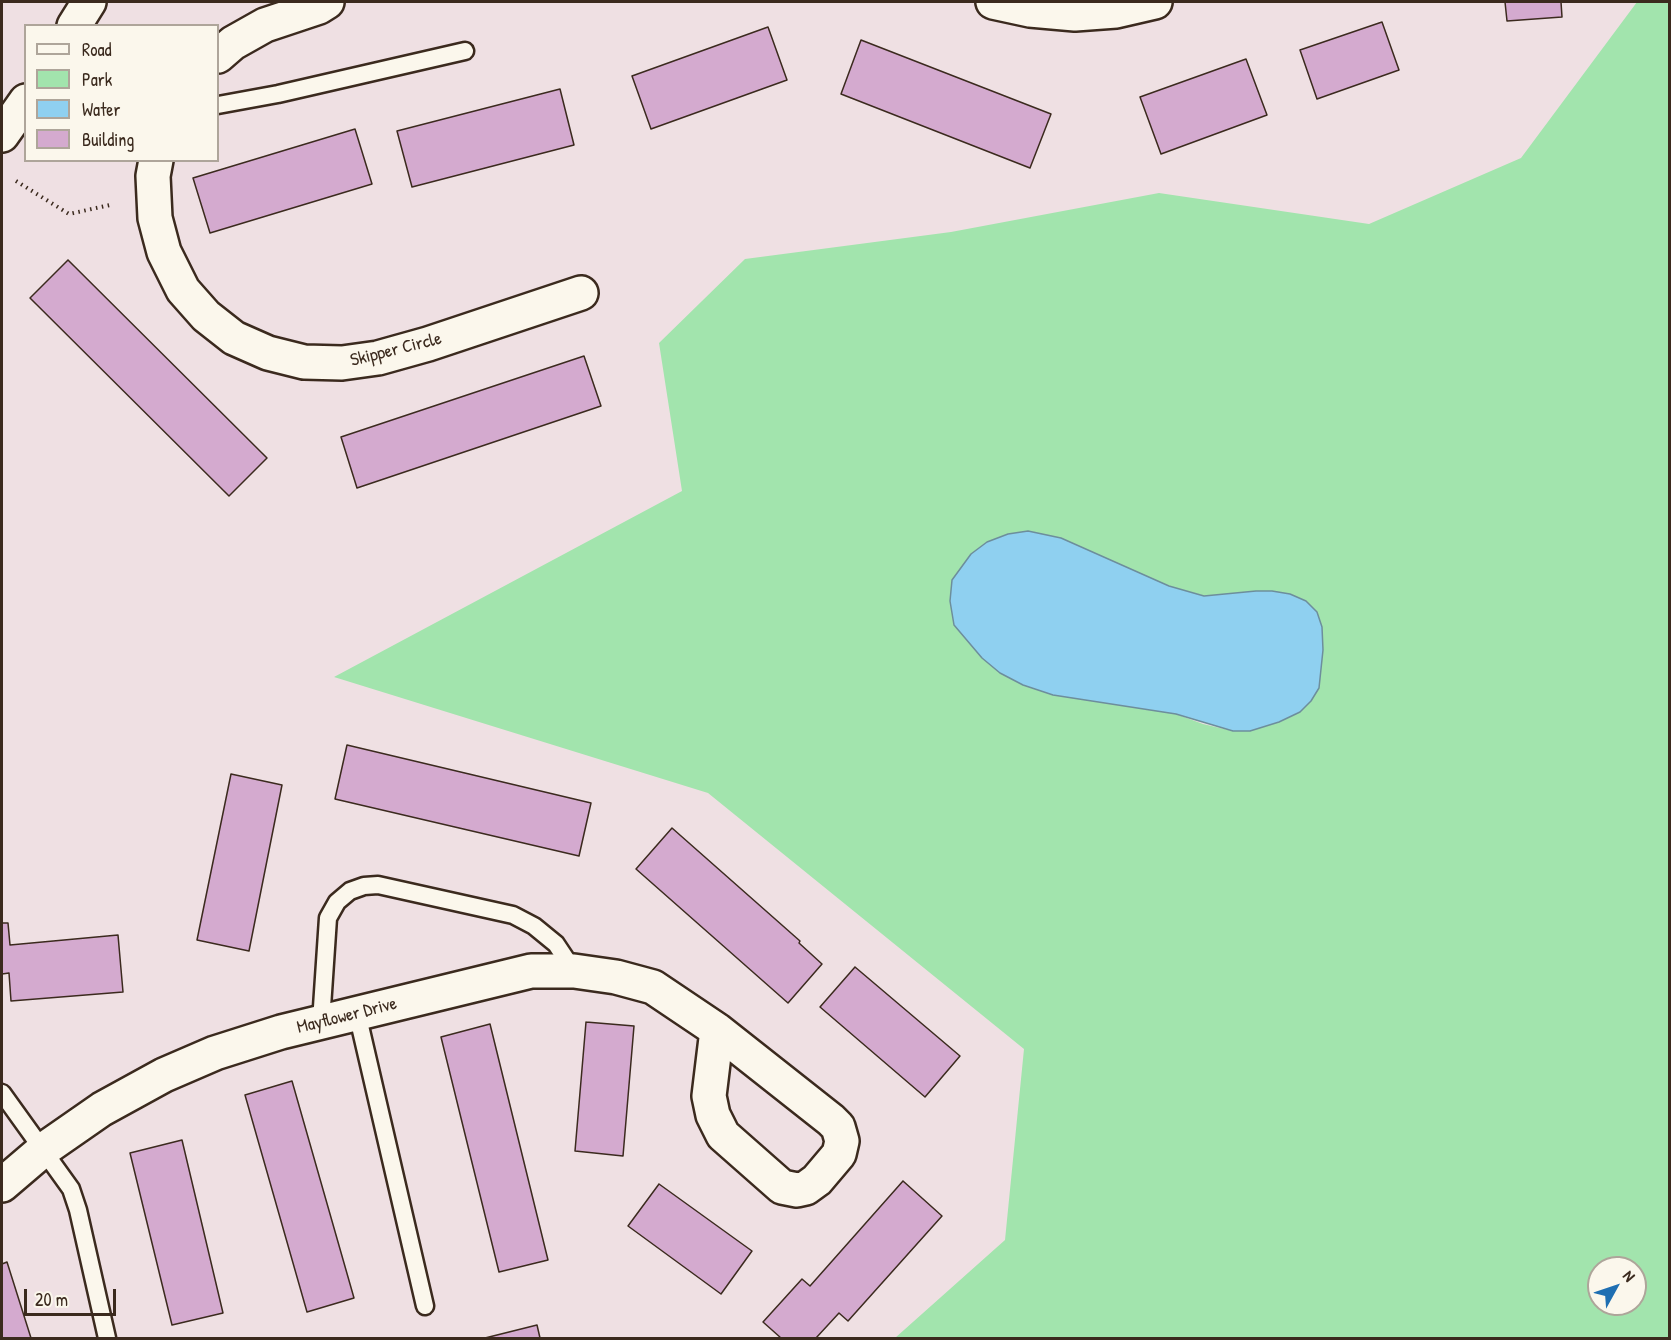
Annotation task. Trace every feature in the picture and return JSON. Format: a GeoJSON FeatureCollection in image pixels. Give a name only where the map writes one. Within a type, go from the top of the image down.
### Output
{"type":"FeatureCollection","features":[{"type":"Feature","properties":{"kind":"street"},"geometry":{"type":"LineString","coordinates":[[75,24],[89,2]]}},
{"type":"Feature","properties":{"kind":"street"},"geometry":{"type":"LineString","coordinates":[[219,55],[233,43],[265,25],[327,2]]}},
{"type":"Feature","properties":{"kind":"street"},"geometry":{"type":"LineString","coordinates":[[993,2],[1030,10],[1075,14],[1116,11],[1155,2]]}},
{"type":"Feature","properties":{"kind":"street"},"geometry":{"type":"LineString","coordinates":[[2,135],[24,104]]}},
{"type":"Feature","properties":{"kind":"street","name":"Skipper Circle"},"geometry":{"type":"LineString","coordinates":[[156,162],[153,177],[155,218],[164,252],[183,290],[206,316],[234,338],[268,354],[304,362],[342,363],[378,358],[428,344],[581,293]]}},
{"type":"Feature","properties":{"kind":"street","name":"Mayflower Drive"},"geometry":{"type":"LineString","coordinates":[[2,1185],[43,1150],[102,1109],[164,1076],[215,1053],[281,1032],[531,971],[574,971],[616,977],[652,987],[717,1030],[838,1127],[842,1141],[839,1154],[818,1180],[806,1188],[797,1190],[782,1187],[723,1135],[713,1115],[709,1096],[717,1030]]}},
{"type":"Feature","properties":{"kind":"lane"},"geometry":{"type":"LineString","coordinates":[[219,105],[278,94],[465,51]]}},
{"type":"Feature","properties":{"kind":"lane"},"geometry":{"type":"LineString","coordinates":[[321,1022],[328,918],[337,902],[350,891],[364,886],[378,885],[513,915],[534,926],[556,944],[574,971]]}},
{"type":"Feature","properties":{"kind":"lane"},"geometry":{"type":"LineString","coordinates":[[357,1013],[425,1306]]}},
{"type":"Feature","properties":{"kind":"lane"},"geometry":{"type":"LineString","coordinates":[[2,1093],[71,1189],[107,1338]]}},
{"type":"Feature","properties":{"kind":"path"},"geometry":{"type":"LineString","coordinates":[[16,181],[69,214],[110,205]]}},
{"type":"Feature","properties":{"kind":"green space"},"geometry":{"type":"Polygon","coordinates":[[[1637,2],[1669,2],[1669,1338],[895,1338],[1005,1240],[1024,1049],[708,793],[334,677],[682,491],[659,343],[745,259],[951,232],[1159,193],[1369,224],[1521,158],[1637,2]],[[1028,531],[1000,673],[1023,685],[1053,695],[1176,714],[1203,724],[1233,731],[1290,594],[1256,591],[1205,596],[1169,586],[1061,538],[1028,531]]]}},
{"type":"Feature","properties":{"kind":"water"},"geometry":{"type":"Polygon","coordinates":[[[1028,531],[1061,538],[1169,586],[1204,596],[1272,591],[1290,594],[1306,601],[1317,612],[1322,627],[1323,650],[1319,688],[1300,712],[1279,722],[1250,731],[1233,731],[1176,714],[1053,695],[1023,685],[1000,673],[982,658],[954,625],[950,601],[952,580],[971,554],[987,542],[1008,534],[1028,531]]]}},
{"type":"Feature","properties":{"kind":"building"},"geometry":{"type":"Polygon","coordinates":[[[1505,2],[1561,2],[1562,17],[1507,21],[1505,2]]]}},
{"type":"Feature","properties":{"kind":"building"},"geometry":{"type":"Polygon","coordinates":[[[1382,22],[1399,70],[1317,99],[1300,50],[1382,22]]]}},
{"type":"Feature","properties":{"kind":"building"},"geometry":{"type":"Polygon","coordinates":[[[768,27],[787,80],[651,129],[632,76],[768,27]]]}},
{"type":"Feature","properties":{"kind":"building"},"geometry":{"type":"Polygon","coordinates":[[[861,40],[1051,114],[1030,168],[841,94],[861,40]]]}},
{"type":"Feature","properties":{"kind":"building"},"geometry":{"type":"Polygon","coordinates":[[[1246,59],[1267,115],[1161,154],[1140,97],[1246,59]]]}},
{"type":"Feature","properties":{"kind":"building"},"geometry":{"type":"Polygon","coordinates":[[[560,89],[574,145],[412,187],[397,131],[560,89]]]}},
{"type":"Feature","properties":{"kind":"building"},"geometry":{"type":"Polygon","coordinates":[[[355,129],[372,184],[210,233],[193,178],[355,129]]]}},
{"type":"Feature","properties":{"kind":"building"},"geometry":{"type":"Polygon","coordinates":[[[68,260],[267,458],[229,496],[30,298],[68,260]]]}},
{"type":"Feature","properties":{"kind":"building"},"geometry":{"type":"Polygon","coordinates":[[[584,356],[601,406],[357,488],[341,437],[584,356]]]}},
{"type":"Feature","properties":{"kind":"building"},"geometry":{"type":"Polygon","coordinates":[[[347,745],[591,803],[579,856],[335,799],[347,745]]]}},
{"type":"Feature","properties":{"kind":"building"},"geometry":{"type":"Polygon","coordinates":[[[231,774],[282,785],[249,951],[197,940],[231,774]]]}},
{"type":"Feature","properties":{"kind":"building"},"geometry":{"type":"Polygon","coordinates":[[[672,828],[800,941],[799,943],[822,964],[788,1003],[636,869],[672,828]]]}},
{"type":"Feature","properties":{"kind":"building"},"geometry":{"type":"Polygon","coordinates":[[[2,923],[8,923],[10,945],[118,935],[123,992],[11,1001],[9,973],[2,974],[2,923]]]}},
{"type":"Feature","properties":{"kind":"building"},"geometry":{"type":"Polygon","coordinates":[[[855,967],[960,1056],[925,1097],[820,1007],[855,967]]]}},
{"type":"Feature","properties":{"kind":"building"},"geometry":{"type":"Polygon","coordinates":[[[586,1022],[634,1026],[623,1156],[575,1151],[586,1022]]]}},
{"type":"Feature","properties":{"kind":"building"},"geometry":{"type":"Polygon","coordinates":[[[490,1024],[548,1260],[499,1272],[441,1037],[490,1024]]]}},
{"type":"Feature","properties":{"kind":"building"},"geometry":{"type":"Polygon","coordinates":[[[292,1081],[354,1298],[307,1312],[245,1095],[292,1081]]]}},
{"type":"Feature","properties":{"kind":"building"},"geometry":{"type":"Polygon","coordinates":[[[182,1140],[223,1313],[172,1325],[130,1153],[182,1140]]]}},
{"type":"Feature","properties":{"kind":"building"},"geometry":{"type":"Polygon","coordinates":[[[903,1181],[942,1216],[848,1321],[839,1313],[816,1338],[781,1338],[763,1322],[802,1279],[810,1286],[903,1181]]]}},
{"type":"Feature","properties":{"kind":"building"},"geometry":{"type":"Polygon","coordinates":[[[659,1184],[752,1251],[721,1294],[628,1226],[659,1184]]]}},
{"type":"Feature","properties":{"kind":"building"},"geometry":{"type":"Polygon","coordinates":[[[7,1262],[31,1338],[2,1338],[2,1264],[7,1262]]]}},
{"type":"Feature","properties":{"kind":"building"},"geometry":{"type":"Polygon","coordinates":[[[537,1325],[540,1338],[485,1338],[537,1325]]]}}]}
